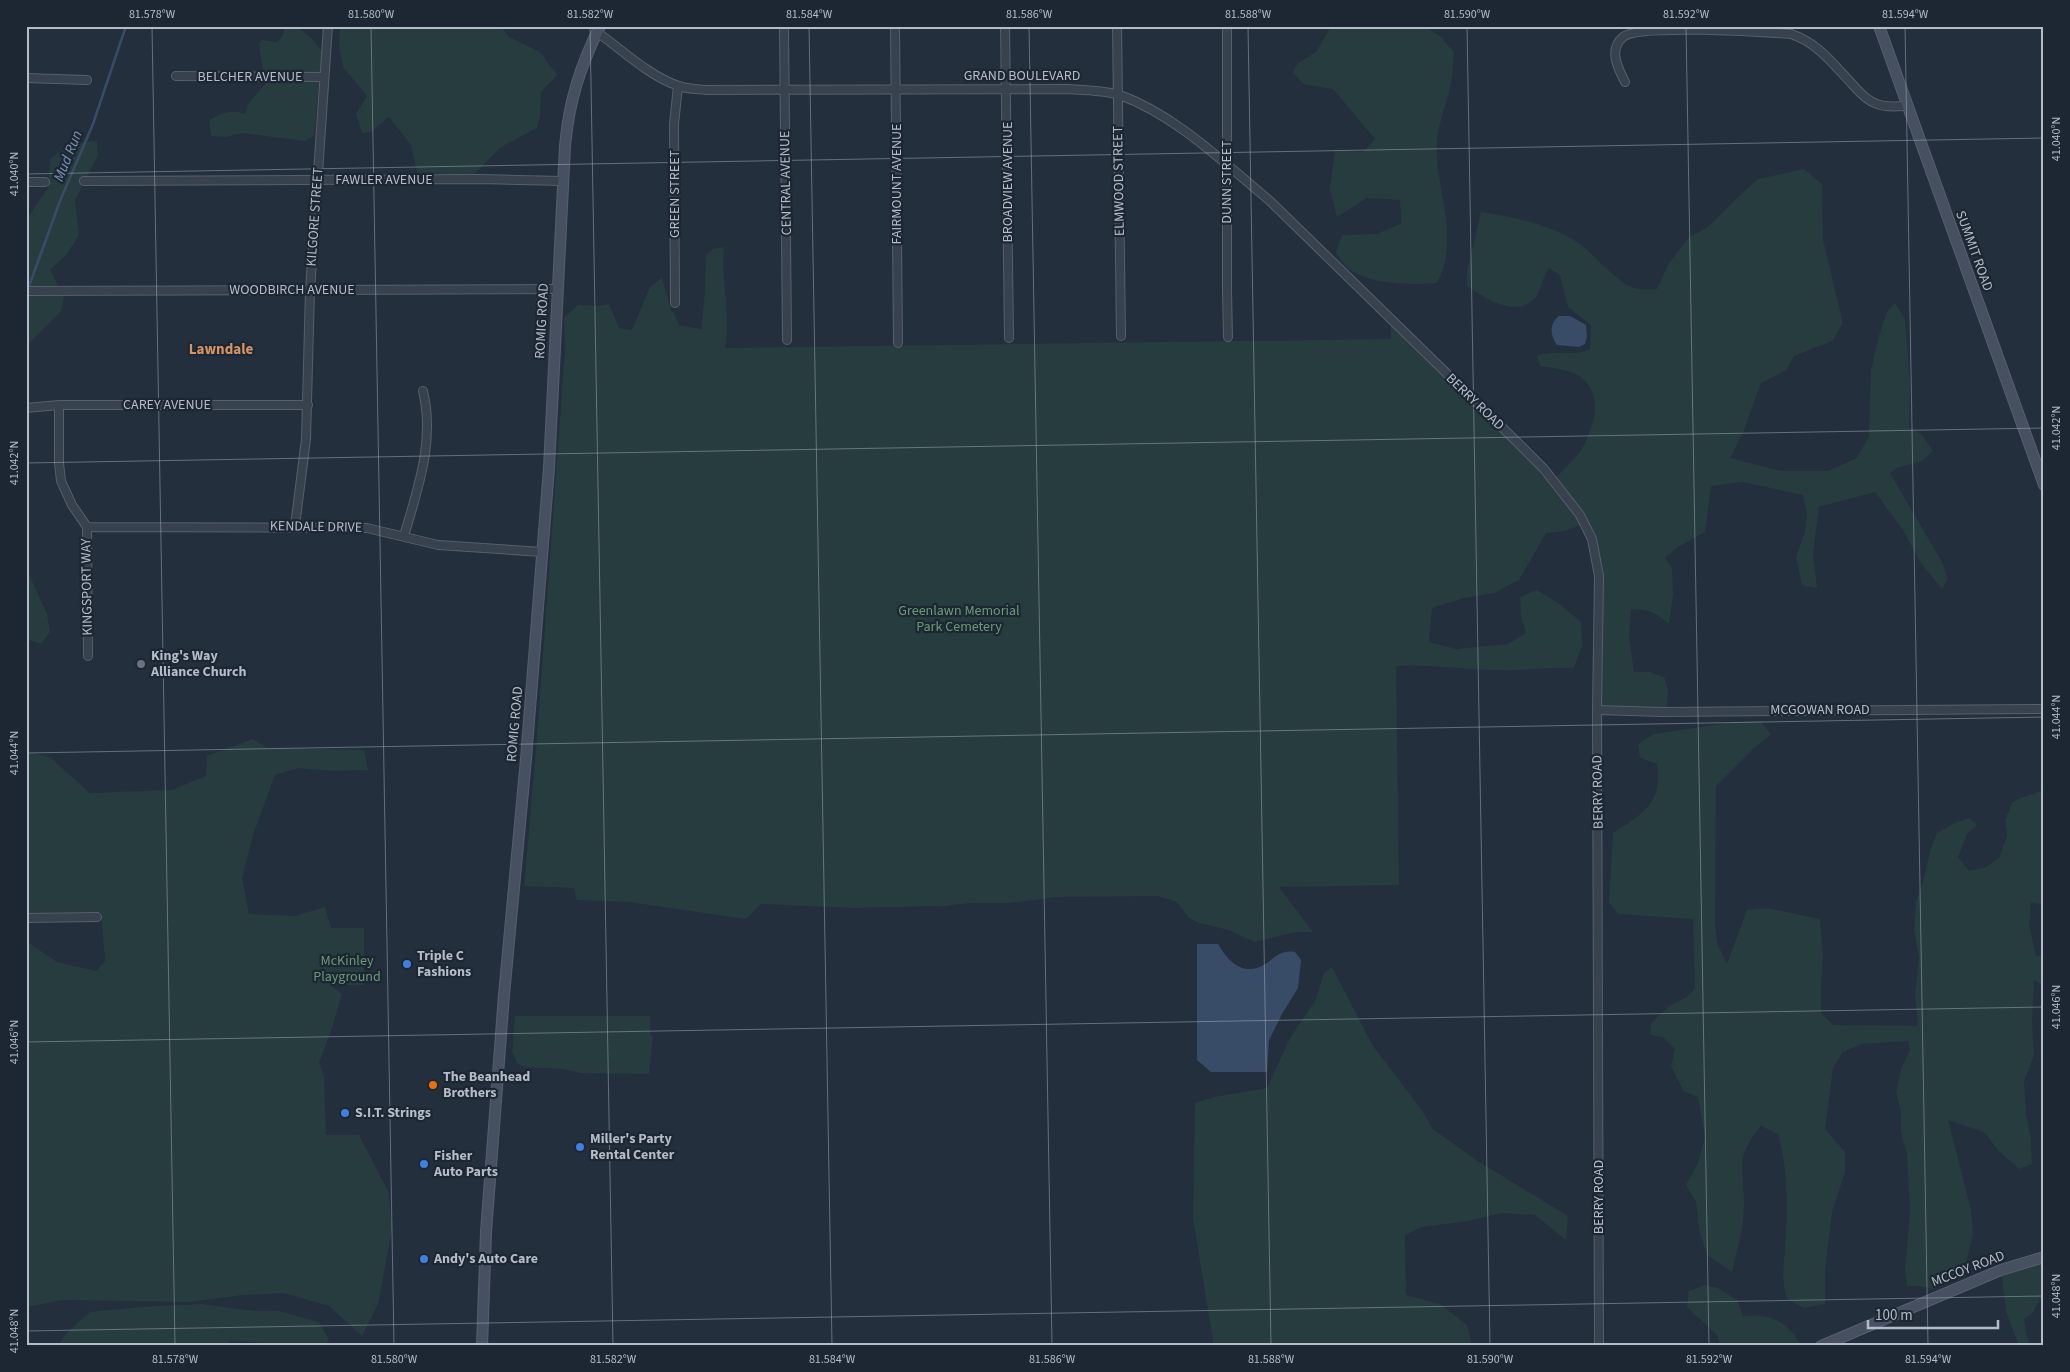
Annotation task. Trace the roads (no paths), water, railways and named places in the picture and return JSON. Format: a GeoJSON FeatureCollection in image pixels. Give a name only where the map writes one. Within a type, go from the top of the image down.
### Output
{"type":"FeatureCollection","features":[{"type":"Feature","properties":{"kind":"street","name":"KILGORE STREET"},"geometry":{"type":"LineString","coordinates":[[295,526],[306,439],[310,290],[328,26]]}},
{"type":"Feature","properties":{"kind":"street","name":"CENTRAL AVENUE"},"geometry":{"type":"LineString","coordinates":[[784,26],[787,340]]}},
{"type":"Feature","properties":{"kind":"street","name":"FAIRMOUNT AVENUE"},"geometry":{"type":"LineString","coordinates":[[895,26],[898,343]]}},
{"type":"Feature","properties":{"kind":"street","name":"BROADVIEW AVENUE"},"geometry":{"type":"LineString","coordinates":[[1005,26],[1008,89],[1009,338]]}},
{"type":"Feature","properties":{"kind":"street","name":"ELMWOOD STREET"},"geometry":{"type":"LineString","coordinates":[[1117,26],[1121,336]]}},
{"type":"Feature","properties":{"kind":"street","name":"DUNN STREET"},"geometry":{"type":"LineString","coordinates":[[1227,26],[1228,337]]}},
{"type":"Feature","properties":{"kind":"street","name":"SUMMIT ROAD"},"geometry":{"type":"LineString","coordinates":[[1879,26],[2044,485]]}},
{"type":"Feature","properties":{"kind":"street","name":"GRAND BOULEVARD"},"geometry":{"type":"LineString","coordinates":[[595,28],[654,74],[678,86],[706,90],[1066,89],[1118,95],[1163,117],[1227,164],[1270,201],[1336,264],[1359,290],[1392,319]]}},
{"type":"Feature","properties":{"kind":"street","name":"ROMIG ROAD"},"geometry":{"type":"LineString","coordinates":[[482,1346],[487,1223],[504,995],[549,468],[557,289],[568,119],[570,105],[595,28]]}},
{"type":"Feature","properties":{"kind":"street"},"geometry":{"type":"LineString","coordinates":[[1625,82],[1615,60],[1615,51],[1622,38],[1629,33],[1636,31],[1668,31],[1791,34],[1800,36],[1817,47],[1858,91],[1872,102],[1884,106],[1907,106]]}},
{"type":"Feature","properties":{"kind":"street","name":"BELCHER AVENUE"},"geometry":{"type":"LineString","coordinates":[[176,76],[324,77]]}},
{"type":"Feature","properties":{"kind":"street"},"geometry":{"type":"LineString","coordinates":[[26,78],[87,80]]}},
{"type":"Feature","properties":{"kind":"street","name":"GREEN STREET"},"geometry":{"type":"LineString","coordinates":[[675,303],[674,124],[678,86]]}},
{"type":"Feature","properties":{"kind":"street","name":"FAWLER AVENUE"},"geometry":{"type":"LineString","coordinates":[[84,181],[481,179],[563,181]]}},
{"type":"Feature","properties":{"kind":"street"},"geometry":{"type":"LineString","coordinates":[[26,182],[45,182]]}},
{"type":"Feature","properties":{"kind":"street","name":"WOODBIRCH AVENUE"},"geometry":{"type":"LineString","coordinates":[[26,291],[557,289]]}},
{"type":"Feature","properties":{"kind":"street","name":"BERRY ROAD"},"geometry":{"type":"LineString","coordinates":[[1392,319],[1544,469],[1572,504],[1589,532],[1595,550],[1599,576],[1597,710],[1600,1346]]}},
{"type":"Feature","properties":{"kind":"street"},"geometry":{"type":"LineString","coordinates":[[404,536],[423,466],[428,436],[427,406],[423,391]]}},
{"type":"Feature","properties":{"kind":"street","name":"CAREY AVENUE"},"geometry":{"type":"LineString","coordinates":[[26,408],[59,405],[308,405]]}},
{"type":"Feature","properties":{"kind":"street","name":"KINGSPORT WAY"},"geometry":{"type":"LineString","coordinates":[[59,405],[59,463],[61,481],[72,505],[87,527],[88,656]]}},
{"type":"Feature","properties":{"kind":"street","name":"KENDALE DRIVE"},"geometry":{"type":"LineString","coordinates":[[87,527],[295,526],[367,528],[438,545],[542,552]]}},
{"type":"Feature","properties":{"kind":"street","name":"MCGOWAN ROAD"},"geometry":{"type":"LineString","coordinates":[[1597,710],[1663,712],[2044,709]]}},
{"type":"Feature","properties":{"kind":"street"},"geometry":{"type":"LineString","coordinates":[[26,918],[97,917]]}},
{"type":"Feature","properties":{"kind":"street","name":"MCCOY ROAD"},"geometry":{"type":"LineString","coordinates":[[1821,1346],[2001,1270],[2044,1257]]}},
{"type":"Feature","properties":{"kind":"water"},"geometry":{"type":"Polygon","coordinates":[[[1559,316],[1570,316],[1586,325],[1587,336],[1585,344],[1579,347],[1557,345],[1553,337],[1552,326],[1559,316]]]}},
{"type":"Feature","properties":{"kind":"water"},"geometry":{"type":"Polygon","coordinates":[[[1197,944],[1218,944],[1227,957],[1245,969],[1259,967],[1286,952],[1295,952],[1301,960],[1298,988],[1269,1040],[1267,1072],[1211,1072],[1197,1060],[1197,944]]]}},
{"type":"Feature","properties":{"kind":"waterway","name":"Mud Run"},"geometry":{"type":"LineString","coordinates":[[28,289],[60,201],[93,124],[126,26]]}},
{"type":"Feature","properties":{"kind":"place","name":"King's Way Alliance Church"},"geometry":{"type":"Point","coordinates":[141,664]}},
{"type":"Feature","properties":{"kind":"place","name":"Triple C Fashions"},"geometry":{"type":"Point","coordinates":[407,964]}},
{"type":"Feature","properties":{"kind":"place","name":"The Beanhead Brothers"},"geometry":{"type":"Point","coordinates":[433,1085]}},
{"type":"Feature","properties":{"kind":"place","name":"S.I.T. Strings"},"geometry":{"type":"Point","coordinates":[345,1113]}},
{"type":"Feature","properties":{"kind":"place","name":"Miller's Party Rental Center"},"geometry":{"type":"Point","coordinates":[580,1147]}},
{"type":"Feature","properties":{"kind":"place","name":"Fisher Auto Parts"},"geometry":{"type":"Point","coordinates":[424,1164]}},
{"type":"Feature","properties":{"kind":"place","name":"Andy's Auto Care"},"geometry":{"type":"Point","coordinates":[424,1259]}},
{"type":"Feature","properties":{"kind":"district","name":"Lawndale"},"geometry":{"type":"Point","coordinates":[221,349]}},
{"type":"Feature","properties":{"kind":"park label","name":"Greenlawn Memorial Park Cemetery"},"geometry":{"type":"Point","coordinates":[959,620]}},
{"type":"Feature","properties":{"kind":"park label","name":"McKinley Playground"},"geometry":{"type":"Point","coordinates":[347,970]}}]}
